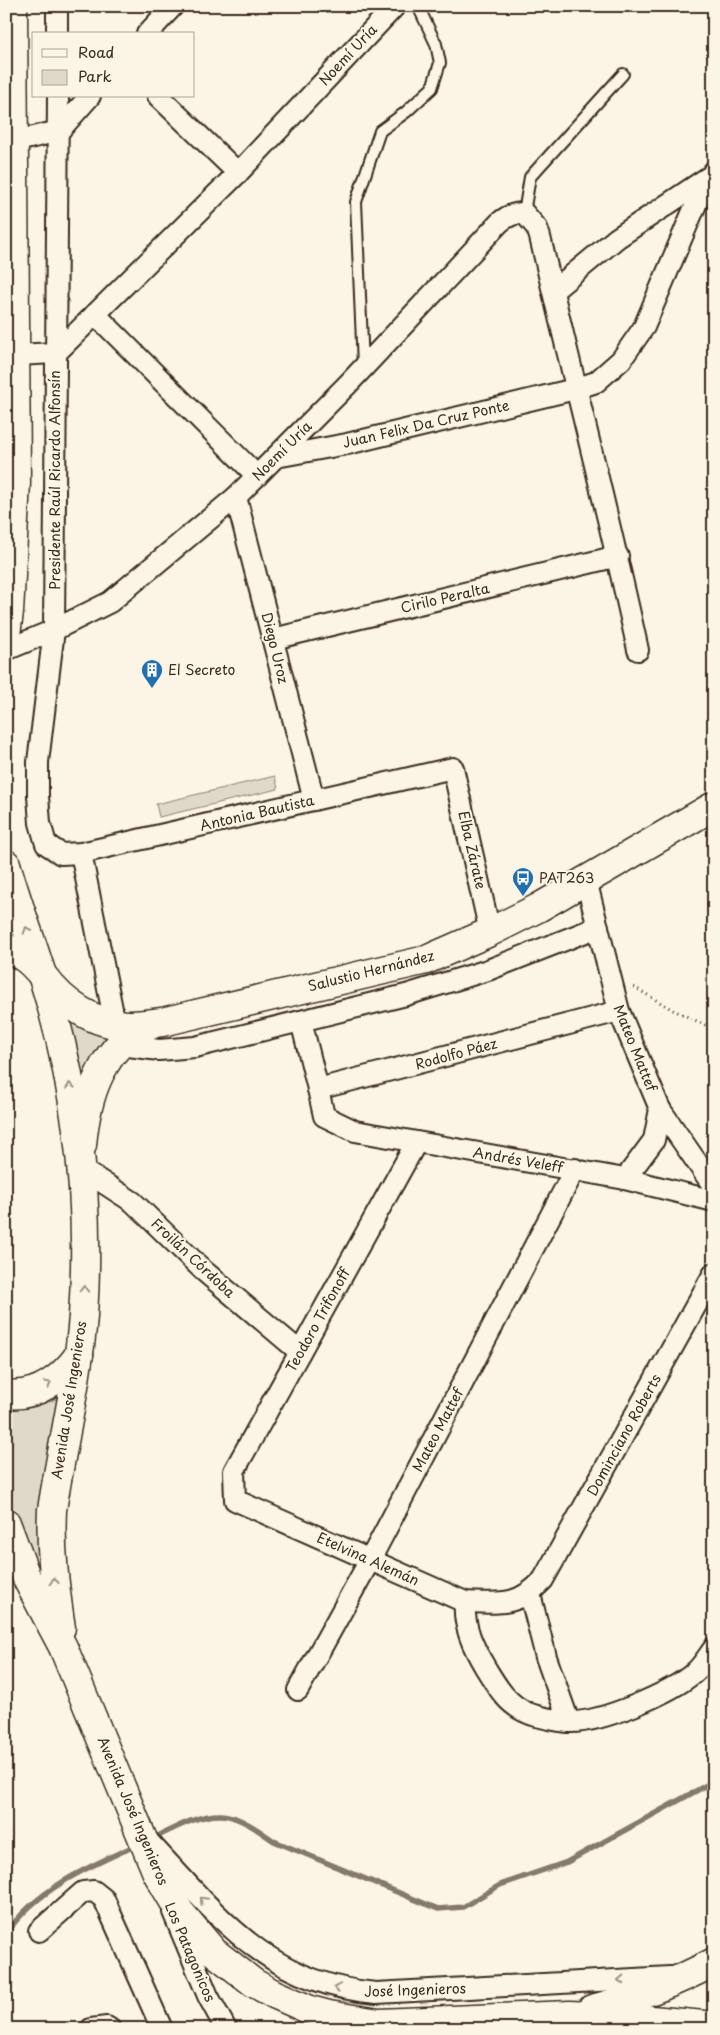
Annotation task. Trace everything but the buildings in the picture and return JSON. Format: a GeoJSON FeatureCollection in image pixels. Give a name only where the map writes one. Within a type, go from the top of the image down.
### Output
{"type":"FeatureCollection","features":[{"type":"Feature","properties":{"kind":"main road"},"geometry":{"type":"LineString","coordinates":[[6,635],[16,483],[13,6]]}},
{"type":"Feature","properties":{"kind":"main road","name":"Salustio Hernández"},"geometry":{"type":"LineString","coordinates":[[82,1169],[83,1140],[89,1101],[118,1034],[426,960],[490,932],[538,908],[714,806]]}},
{"type":"Feature","properties":{"kind":"main road","name":"Avenida José Ingenieros"},"geometry":{"type":"LineString","coordinates":[[6,864],[43,976],[68,1072],[82,1169],[85,1281],[79,1354],[52,1510],[51,1556],[63,1647]]}},
{"type":"Feature","properties":{"kind":"main road"},"geometry":{"type":"LineString","coordinates":[[6,948],[17,952],[30,961],[64,999],[118,1034]]}},
{"type":"Feature","properties":{"kind":"main road"},"geometry":{"type":"LineString","coordinates":[[6,1394],[28,1393],[45,1387],[60,1377],[79,1354]]}},
{"type":"Feature","properties":{"kind":"main road","name":"Avenida José Ingenieros"},"geometry":{"type":"LineString","coordinates":[[6,1523],[27,1579],[63,1647],[157,1873],[180,1912],[214,1952],[254,1983],[291,2003],[310,2010],[352,2020],[379,2023],[570,2015],[631,2018],[714,2026]]}},
{"type":"Feature","properties":{"kind":"main road","name":"Avenida José Ingenieros"},"geometry":{"type":"LineString","coordinates":[[570,2015],[649,1992],[714,1962]]}},
{"type":"Feature","properties":{"kind":"street"},"geometry":{"type":"LineString","coordinates":[[56,6],[57,32]]}},
{"type":"Feature","properties":{"kind":"street"},"geometry":{"type":"LineString","coordinates":[[149,32],[173,6]]}},
{"type":"Feature","properties":{"kind":"street","name":"Noemí Uría"},"geometry":{"type":"LineString","coordinates":[[56,354],[238,173],[395,6]]}},
{"type":"Feature","properties":{"kind":"street","name":"Presidente Raúl Ricardo Alfonsín"},"geometry":{"type":"LineString","coordinates":[[58,98],[54,630],[38,762],[38,796],[40,823],[46,844],[71,854]]}},
{"type":"Feature","properties":{"kind":"street"},"geometry":{"type":"LineString","coordinates":[[13,142],[59,131],[88,98]]}},
{"type":"Feature","properties":{"kind":"street"},"geometry":{"type":"LineString","coordinates":[[160,98],[238,173]]}},
{"type":"Feature","properties":{"kind":"street"},"geometry":{"type":"LineString","coordinates":[[553,291],[618,238],[712,173]]}},
{"type":"Feature","properties":{"kind":"street","name":"Juan Felix Da Cruz Ponte"},"geometry":{"type":"LineString","coordinates":[[276,457],[347,444],[576,389],[596,382],[621,360],[644,327],[702,190],[712,173]]}},
{"type":"Feature","properties":{"kind":"street","name":"Noemí Uría"},"geometry":{"type":"LineString","coordinates":[[6,650],[54,630],[110,602],[236,497],[364,367],[500,222],[516,213],[524,213]]}},
{"type":"Feature","properties":{"kind":"street"},"geometry":{"type":"LineString","coordinates":[[524,213],[537,228],[540,236],[618,556],[638,650]]}},
{"type":"Feature","properties":{"kind":"street"},"geometry":{"type":"LineString","coordinates":[[95,314],[257,476]]}},
{"type":"Feature","properties":{"kind":"street"},"geometry":{"type":"LineString","coordinates":[[16,355],[56,354]]}},
{"type":"Feature","properties":{"kind":"street","name":"Diego Uroz"},"geometry":{"type":"LineString","coordinates":[[236,497],[314,800]]}},
{"type":"Feature","properties":{"kind":"street","name":"Cirilo Peralta"},"geometry":{"type":"LineString","coordinates":[[273,639],[618,556]]}},
{"type":"Feature","properties":{"kind":"street","name":"Antonia Bautista"},"geometry":{"type":"LineString","coordinates":[[71,854],[453,768]]}},
{"type":"Feature","properties":{"kind":"street","name":"Elba Zárate"},"geometry":{"type":"LineString","coordinates":[[453,768],[490,932]]}},
{"type":"Feature","properties":{"kind":"street"},"geometry":{"type":"LineString","coordinates":[[71,854],[118,1034],[159,1050],[195,1047],[406,996],[488,970],[598,927]]}},
{"type":"Feature","properties":{"kind":"street","name":"Mateo Mattef"},"geometry":{"type":"LineString","coordinates":[[586,880],[619,1011],[660,1109],[654,1140],[625,1179]]}},
{"type":"Feature","properties":{"kind":"street","name":"Rodolfo Páez"},"geometry":{"type":"LineString","coordinates":[[318,1090],[619,1011]]}},
{"type":"Feature","properties":{"kind":"street"},"geometry":{"type":"LineString","coordinates":[[301,1021],[318,1090]]}},
{"type":"Feature","properties":{"kind":"street","name":"Andrés Veleff"},"geometry":{"type":"LineString","coordinates":[[318,1090],[324,1116],[355,1131],[575,1169],[714,1201]]}},
{"type":"Feature","properties":{"kind":"street"},"geometry":{"type":"LineString","coordinates":[[660,1109],[714,1187]]}},
{"type":"Feature","properties":{"kind":"street","name":"Teodoro Trifonoff"},"geometry":{"type":"LineString","coordinates":[[235,1500],[234,1471],[416,1143]]}},
{"type":"Feature","properties":{"kind":"street","name":"Froilán Córdoba"},"geometry":{"type":"LineString","coordinates":[[82,1169],[133,1202],[204,1271],[300,1352]]}},
{"type":"Feature","properties":{"kind":"street","name":"Mateo Mattef"},"geometry":{"type":"LineString","coordinates":[[298,1690],[370,1560],[575,1169]]}},
{"type":"Feature","properties":{"kind":"street","name":"Dominciano Roberts"},"geometry":{"type":"LineString","coordinates":[[530,1594],[544,1580],[714,1273]]}},
{"type":"Feature","properties":{"kind":"street","name":"Etelvina Alemán"},"geometry":{"type":"LineString","coordinates":[[235,1500],[465,1602],[504,1603],[530,1594]]}},
{"type":"Feature","properties":{"kind":"street"},"geometry":{"type":"LineString","coordinates":[[530,1594],[546,1657],[569,1722]]}},
{"type":"Feature","properties":{"kind":"street"},"geometry":{"type":"LineString","coordinates":[[465,1602],[464,1610],[469,1634],[480,1658],[502,1696],[527,1713],[569,1722],[608,1715],[672,1687],[714,1661]]}},
{"type":"Feature","properties":{"kind":"street"},"geometry":{"type":"LineString","coordinates":[[696,1672],[714,1648]]}},
{"type":"Feature","properties":{"kind":"street","name":"José Ingenieros"},"geometry":{"type":"LineString","coordinates":[[140,1833],[217,1915],[250,1944],[287,1969],[328,1986],[376,1993],[687,1976]]}},
{"type":"Feature","properties":{"kind":"street","name":"Los Patagonicos"},"geometry":{"type":"LineString","coordinates":[[157,1873],[208,1996],[226,2029]]}},
{"type":"Feature","properties":{"kind":"street"},"geometry":{"type":"LineString","coordinates":[[39,1931],[83,1892],[94,1891],[104,1899],[162,2029]]}},
{"type":"Feature","properties":{"kind":"street"},"geometry":{"type":"LineString","coordinates":[[91,2029],[106,2027],[110,2029]]}},
{"type":"Feature","properties":{"kind":"lane"},"geometry":{"type":"LineString","coordinates":[[364,367],[356,202],[380,131],[406,112],[432,88],[440,64],[436,44],[418,6]]}},
{"type":"Feature","properties":{"kind":"lane"},"geometry":{"type":"LineString","coordinates":[[524,213],[530,177],[623,74]]}},
{"type":"Feature","properties":{"kind":"path"},"geometry":{"type":"LineString","coordinates":[[609,973],[673,1010],[714,1029]]}},
{"type":"Feature","properties":{"kind":"path"},"geometry":{"type":"LineString","coordinates":[[6,1823],[10,1836],[10,1859],[6,1865]]}},
{"type":"Feature","properties":{"kind":"green space"},"geometry":{"type":"Polygon","coordinates":[[[275,776],[278,789],[159,817],[156,804],[275,776]]]}},
{"type":"Feature","properties":{"kind":"green space"},"geometry":{"type":"Polygon","coordinates":[[[64,1006],[110,1035],[82,1087],[64,1006]]]}},
{"type":"Feature","properties":{"kind":"green space"},"geometry":{"type":"Polygon","coordinates":[[[63,1396],[45,1595],[30,1569],[6,1495],[6,1407],[35,1406],[63,1396]]]}},
{"type":"Feature","properties":{"kind":"waterway"},"geometry":{"type":"LineString","coordinates":[[152,1839],[204,1817],[213,1815],[229,1816],[249,1825],[274,1841],[438,1909],[463,1907],[500,1885],[567,1862],[714,1781]]}},
{"type":"Feature","properties":{"kind":"waterway"},"geometry":{"type":"LineString","coordinates":[[6,1934],[18,1918],[33,1904],[65,1880],[137,1845]]}},
{"type":"Feature","properties":{"kind":"place","name":"El Secreto"},"geometry":{"type":"Point","coordinates":[152,689]}},
{"type":"Feature","properties":{"kind":"place","name":"PAT263"},"geometry":{"type":"Point","coordinates":[523,897]}}]}
